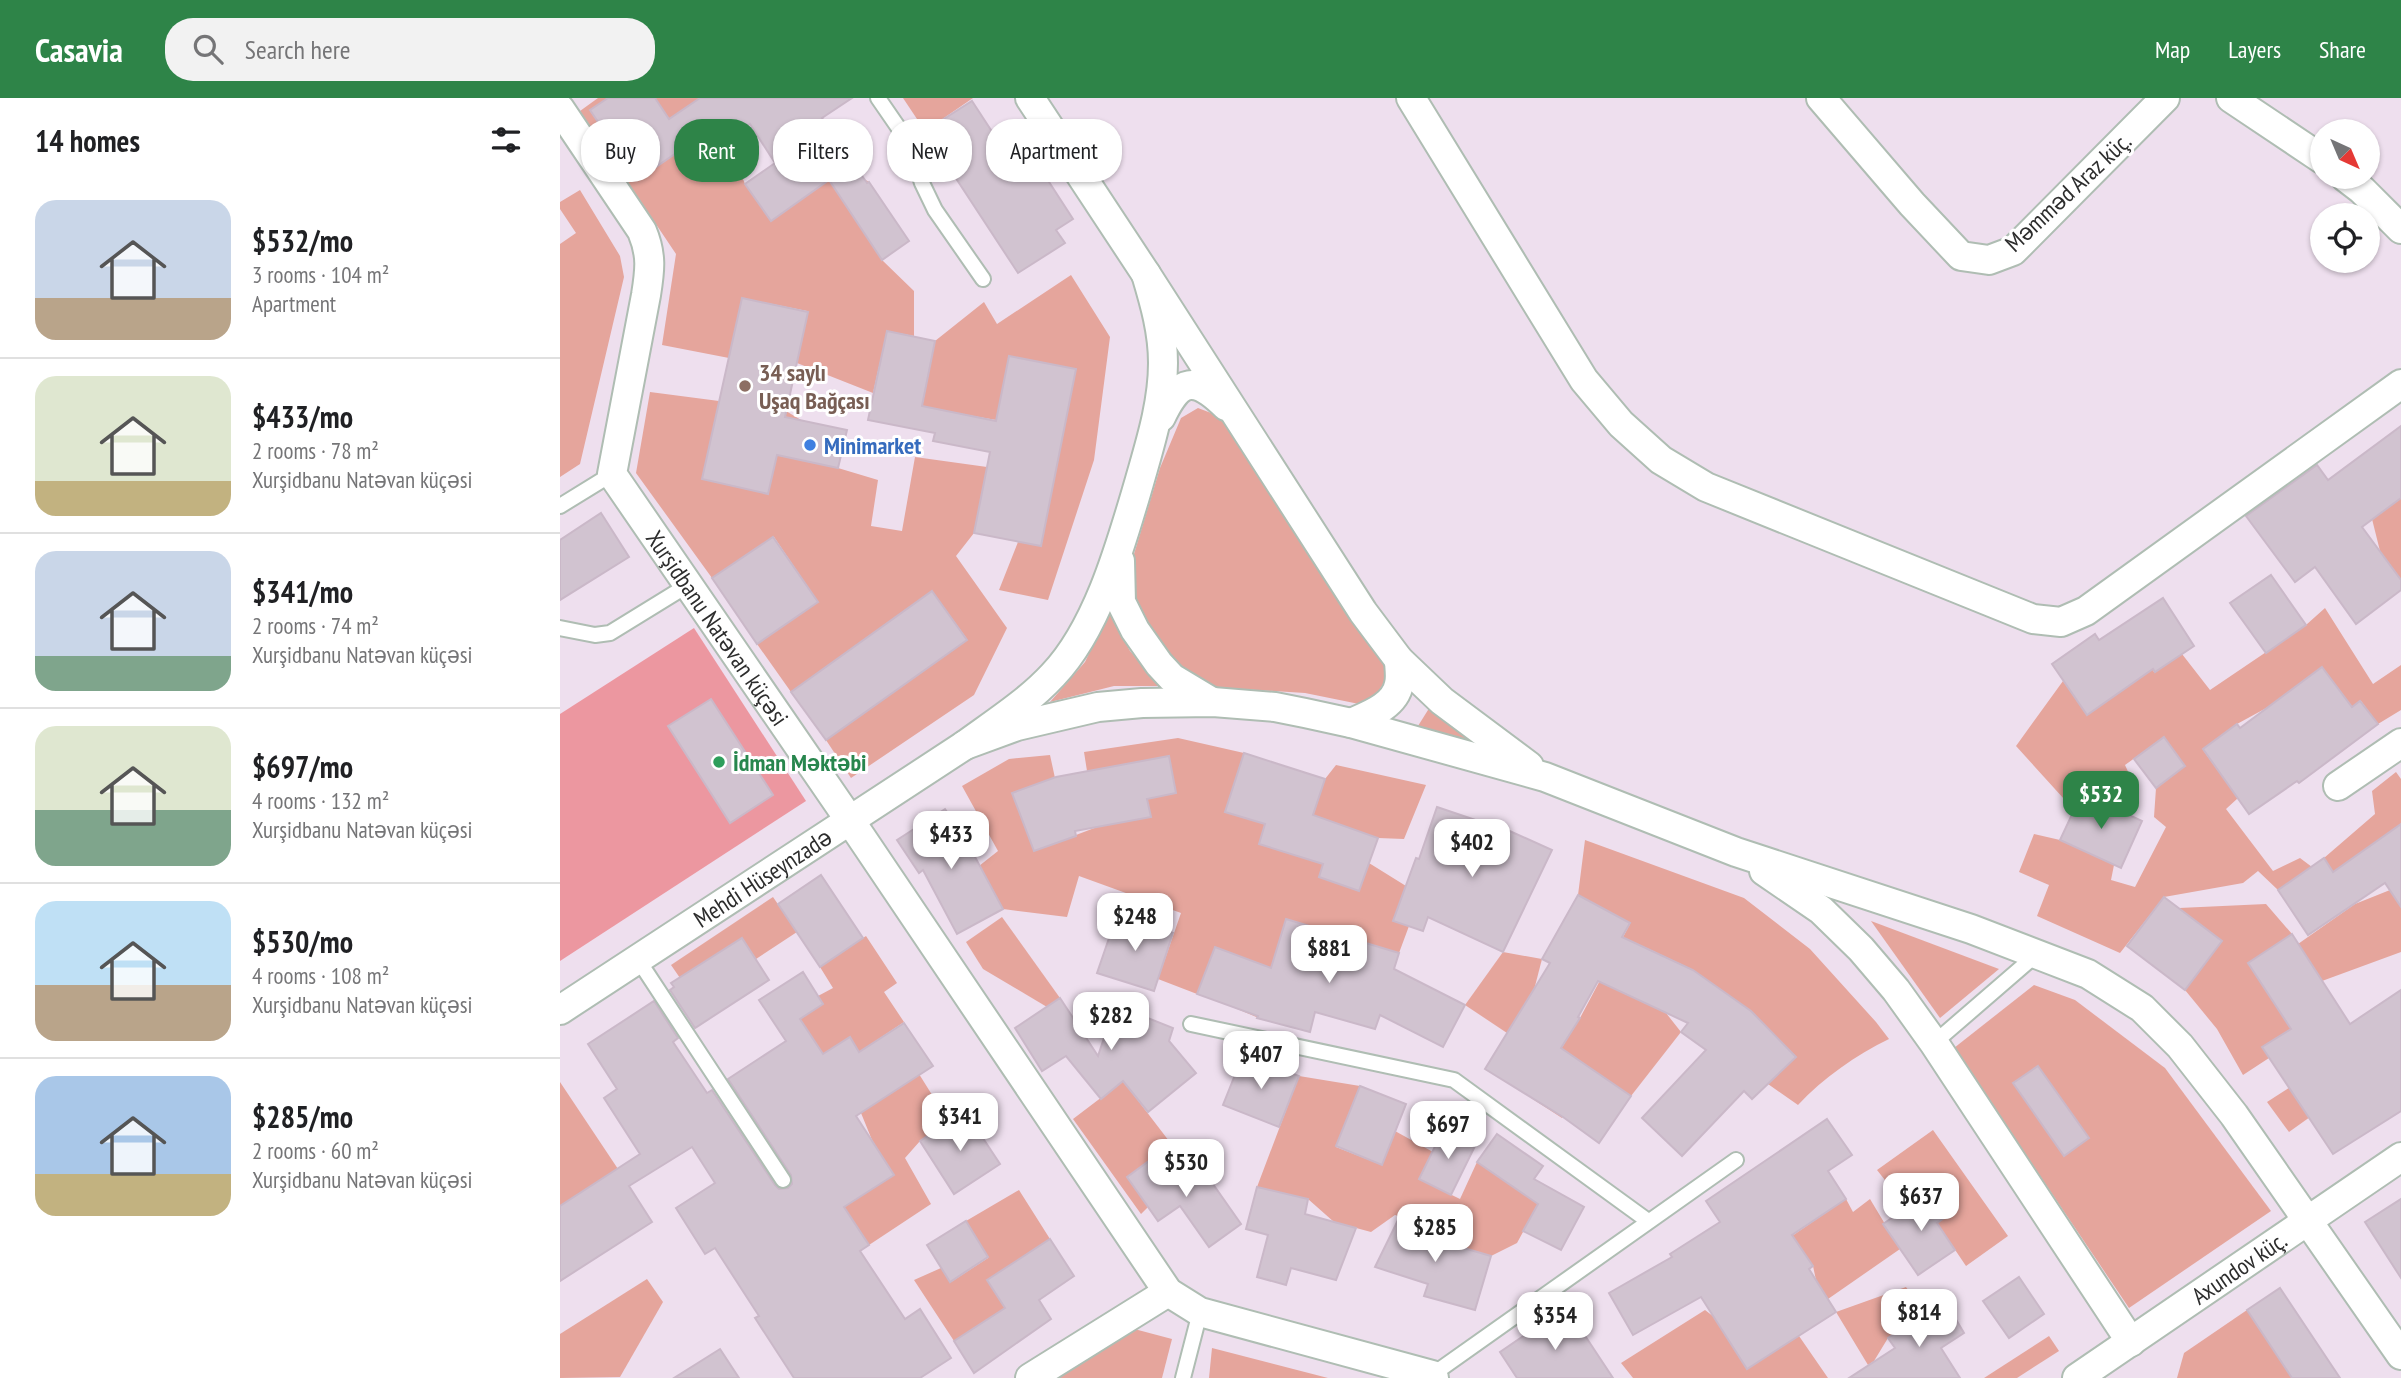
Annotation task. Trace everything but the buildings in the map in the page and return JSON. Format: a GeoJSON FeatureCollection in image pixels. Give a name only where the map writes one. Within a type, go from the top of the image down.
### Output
{"type":"FeatureCollection","features":[{"type":"Feature","properties":{"kind":"street"},"geometry":{"type":"LineString","coordinates":[[1030,98],[1363,612],[1399,660],[1442,701],[1545,777]]}},
{"type":"Feature","properties":{"kind":"street"},"geometry":{"type":"LineString","coordinates":[[1411,98],[1584,380],[1621,424],[1661,460],[1706,487],[2033,618],[2061,622],[2086,611],[2401,384]]}},
{"type":"Feature","properties":{"kind":"street","name":"Məmməd Araz küç."},"geometry":{"type":"LineString","coordinates":[[1821,98],[1912,204],[1961,256],[1989,260],[2013,251],[2165,98]]}},
{"type":"Feature","properties":{"kind":"street"},"geometry":{"type":"LineString","coordinates":[[2231,98],[2310,151]]}},
{"type":"Feature","properties":{"kind":"street"},"geometry":{"type":"LineString","coordinates":[[560,109],[642,231],[649,249],[650,271],[612,474]]}},
{"type":"Feature","properties":{"kind":"street"},"geometry":{"type":"LineString","coordinates":[[2361,189],[2401,229]]}},
{"type":"Feature","properties":{"kind":"street"},"geometry":{"type":"LineString","coordinates":[[965,745],[1027,699],[1053,675],[1077,645],[1096,609],[1127,524],[1153,434],[1162,382],[1159,319],[1146,274]]}},
{"type":"Feature","properties":{"kind":"street"},"geometry":{"type":"LineString","coordinates":[[1153,434],[1169,400],[1178,388],[1189,385],[1199,385],[1238,418]]}},
{"type":"Feature","properties":{"kind":"street","name":"Xurşidbanu Natəvan küçəsi"},"geometry":{"type":"LineString","coordinates":[[612,474],[1168,1292],[1200,1312],[1433,1376]]}},
{"type":"Feature","properties":{"kind":"street"},"geometry":{"type":"LineString","coordinates":[[1127,524],[1119,565],[1121,602],[1135,630],[1159,664],[1172,678],[1213,702]]}},
{"type":"Feature","properties":{"kind":"street"},"geometry":{"type":"LineString","coordinates":[[1351,723],[1378,710],[1393,697],[1399,684],[1399,660]]}},
{"type":"Feature","properties":{"kind":"street"},"geometry":{"type":"LineString","coordinates":[[965,745],[1017,726],[1098,707],[1213,702],[1275,707],[1351,723],[1545,777],[1736,852],[1971,929],[2088,974],[2142,1008],[2180,1046],[2234,1115],[2401,1355]]}},
{"type":"Feature","properties":{"kind":"street"},"geometry":{"type":"LineString","coordinates":[[2339,786],[2401,743]]}},
{"type":"Feature","properties":{"kind":"street","name":"Mehdi Hüseynzadə"},"geometry":{"type":"LineString","coordinates":[[560,1010],[965,745]]}},
{"type":"Feature","properties":{"kind":"street"},"geometry":{"type":"LineString","coordinates":[[1736,852],[1821,910],[1861,949],[1896,990],[1934,1043],[2131,1342]]}},
{"type":"Feature","properties":{"kind":"street","name":"Axundov küç."},"geometry":{"type":"LineString","coordinates":[[2077,1378],[2401,1157]]}},
{"type":"Feature","properties":{"kind":"street"},"geometry":{"type":"LineString","coordinates":[[1030,1378],[1168,1292]]}},
{"type":"Feature","properties":{"kind":"lane"},"geometry":{"type":"LineString","coordinates":[[878,98],[909,143],[922,183],[935,210],[983,279]]}},
{"type":"Feature","properties":{"kind":"lane"},"geometry":{"type":"LineString","coordinates":[[560,506],[612,474]]}},
{"type":"Feature","properties":{"kind":"lane"},"geometry":{"type":"LineString","coordinates":[[560,628],[595,635],[610,633],[688,585]]}},
{"type":"Feature","properties":{"kind":"lane"},"geometry":{"type":"LineString","coordinates":[[1934,1043],[2037,954]]}},
{"type":"Feature","properties":{"kind":"lane"},"geometry":{"type":"LineString","coordinates":[[637,958],[783,1180]]}},
{"type":"Feature","properties":{"kind":"lane"},"geometry":{"type":"LineString","coordinates":[[1191,1024],[1454,1080],[1648,1221]]}},
{"type":"Feature","properties":{"kind":"lane"},"geometry":{"type":"LineString","coordinates":[[1433,1376],[1735,1160]]}},
{"type":"Feature","properties":{"kind":"lane"},"geometry":{"type":"LineString","coordinates":[[1183,1378],[1200,1312]]}},
{"type":"Feature","properties":{"kind":"shaded area"},"geometry":{"type":"Polygon","coordinates":[[[598,98],[608,98],[590,111],[596,119],[585,119],[580,111],[598,98]]]}},
{"type":"Feature","properties":{"kind":"shaded area"},"geometry":{"type":"Polygon","coordinates":[[[655,98],[698,98],[712,119],[674,119],[674,126],[655,98]]]}},
{"type":"Feature","properties":{"kind":"shaded area"},"geometry":{"type":"Polygon","coordinates":[[[903,98],[973,98],[942,119],[917,119],[903,98]]]}},
{"type":"Feature","properties":{"kind":"shaded area"},"geometry":{"type":"Polygon","coordinates":[[[674,154],[674,182],[744,182],[771,221],[826,182],[869,182],[843,199],[882,260],[914,291],[914,336],[887,331],[873,393],[797,363],[807,311],[742,298],[729,358],[662,345],[676,254],[628,182],[660,182],[660,164],[674,154]]]}},
{"type":"Feature","properties":{"kind":"shaded area"},"geometry":{"type":"Polygon","coordinates":[[[580,190],[620,256],[624,277],[580,464],[560,477],[560,244],[576,233],[560,209],[560,202],[580,190]]]}},
{"type":"Feature","properties":{"kind":"shaded area"},"geometry":{"type":"Polygon","coordinates":[[[1071,275],[1110,337],[1094,460],[1048,600],[999,590],[1018,542],[1041,546],[1076,370],[1009,356],[996,420],[922,407],[935,341],[984,302],[997,324],[1071,275]]]}},
{"type":"Feature","properties":{"kind":"shaded area"},"geometry":{"type":"Polygon","coordinates":[[[650,392],[719,401],[702,479],[768,494],[786,411],[801,420],[793,458],[878,480],[871,526],[902,531],[915,457],[987,467],[974,533],[956,556],[1007,628],[974,695],[851,778],[826,740],[967,639],[932,591],[791,692],[757,644],[818,602],[774,537],[712,578],[636,473],[650,392]]]}},
{"type":"Feature","properties":{"kind":"shaded area"},"geometry":{"type":"Polygon","coordinates":[[[1198,408],[1224,418],[1390,673],[1369,706],[1305,693],[1208,687],[1182,671],[1127,593],[1131,564],[1160,468],[1181,418],[1198,408]]]}},
{"type":"Feature","properties":{"kind":"shaded area"},"geometry":{"type":"Polygon","coordinates":[[[2401,498],[2401,580],[2380,551],[2372,519],[2401,498]]]}},
{"type":"Feature","properties":{"kind":"shaded area"},"geometry":{"type":"Polygon","coordinates":[[[2325,608],[2373,684],[2401,665],[2401,710],[2378,724],[2361,701],[2352,707],[2322,667],[2270,706],[2237,724],[2203,750],[2238,798],[2226,809],[2273,871],[2300,858],[2312,867],[2278,890],[2258,871],[2243,883],[2164,897],[2120,953],[2037,916],[2049,885],[2019,872],[2034,834],[2060,840],[2114,865],[2111,880],[2135,887],[2166,827],[2154,817],[2156,788],[2185,766],[2164,737],[2125,765],[2136,789],[2123,812],[2074,810],[2016,746],[2063,681],[2087,715],[2130,685],[2133,640],[2154,672],[2182,654],[2210,690],[2306,625],[2325,608]]]}},
{"type":"Feature","properties":{"kind":"shaded area"},"geometry":{"type":"Polygon","coordinates":[[[1109,612],[1130,651],[1161,686],[1114,686],[1050,702],[1085,662],[1109,612]]]}},
{"type":"Feature","properties":{"kind":"shaded area"},"geometry":{"type":"Polygon","coordinates":[[[694,628],[806,801],[560,961],[560,714],[694,628]]]}},
{"type":"Feature","properties":{"kind":"shaded area"},"geometry":{"type":"Polygon","coordinates":[[[1433,702],[1509,759],[1418,726],[1433,702]]]}},
{"type":"Feature","properties":{"kind":"shaded area"},"geometry":{"type":"Polygon","coordinates":[[[1178,738],[1244,753],[1225,812],[1265,824],[1259,844],[1300,856],[1325,779],[1336,765],[1426,785],[1404,839],[1378,838],[1337,824],[1319,877],[1359,891],[1369,863],[1406,886],[1409,926],[1399,953],[1286,919],[1278,945],[1329,960],[1276,966],[1261,1019],[1235,1008],[1253,962],[1197,994],[1158,979],[1181,913],[1079,876],[1067,917],[1003,909],[979,866],[998,851],[962,786],[1009,759],[1050,755],[1055,778],[1012,793],[1034,851],[1097,827],[1150,817],[1147,799],[1176,793],[1168,756],[1087,771],[1084,752],[1178,738]]]}},
{"type":"Feature","properties":{"kind":"shaded area"},"geometry":{"type":"Polygon","coordinates":[[[2396,772],[2401,779],[2401,824],[2338,879],[2324,858],[2375,814],[2372,791],[2396,772]]]}},
{"type":"Feature","properties":{"kind":"shaded area"},"geometry":{"type":"Polygon","coordinates":[[[1585,840],[1744,898],[1810,949],[1889,1039],[1840,1068],[1798,1105],[1768,1084],[1757,1017],[1687,967],[1638,944],[1617,990],[1666,1013],[1681,1032],[1631,1096],[1594,1071],[1562,1118],[1531,1098],[1580,1018],[1630,924],[1578,895],[1585,840]]]}},
{"type":"Feature","properties":{"kind":"shaded area"},"geometry":{"type":"Polygon","coordinates":[[[2401,882],[2401,952],[2322,981],[2298,944],[2355,904],[2390,890],[2401,882]]]}},
{"type":"Feature","properties":{"kind":"shaded area"},"geometry":{"type":"Polygon","coordinates":[[[773,897],[797,932],[756,959],[742,938],[680,978],[671,965],[773,897]]]}},
{"type":"Feature","properties":{"kind":"shaded area"},"geometry":{"type":"Polygon","coordinates":[[[2266,904],[2292,934],[2308,1018],[2262,1047],[2269,1058],[2243,1075],[2217,1029],[2185,990],[2222,941],[2179,908],[2266,904]]]}},
{"type":"Feature","properties":{"kind":"shaded area"},"geometry":{"type":"Polygon","coordinates":[[[1002,917],[1060,998],[1047,1007],[983,969],[966,942],[1002,917]]]}},
{"type":"Feature","properties":{"kind":"shaded area"},"geometry":{"type":"Polygon","coordinates":[[[1871,921],[1999,969],[1940,1018],[1871,921]]]}},
{"type":"Feature","properties":{"kind":"shaded area"},"geometry":{"type":"Polygon","coordinates":[[[866,936],[897,983],[884,992],[904,1022],[859,1052],[849,1037],[823,1055],[800,1019],[823,1004],[818,996],[833,988],[820,967],[866,936]]]}},
{"type":"Feature","properties":{"kind":"shaded area"},"geometry":{"type":"Polygon","coordinates":[[[1503,952],[1542,959],[1534,990],[1507,1033],[1465,1005],[1503,952]]]}},
{"type":"Feature","properties":{"kind":"shaded area"},"geometry":{"type":"Polygon","coordinates":[[[2034,985],[2075,1000],[2165,1068],[2271,1211],[2129,1308],[1954,1048],[2034,985]]]}},
{"type":"Feature","properties":{"kind":"shaded area"},"geometry":{"type":"Polygon","coordinates":[[[2328,1063],[2310,1117],[2289,1132],[2267,1102],[2328,1063]]]}},
{"type":"Feature","properties":{"kind":"shaded area"},"geometry":{"type":"Polygon","coordinates":[[[919,1074],[949,1122],[920,1141],[905,1158],[931,1204],[869,1245],[844,1207],[893,1175],[872,1140],[861,1113],[919,1074]]]}},
{"type":"Feature","properties":{"kind":"shaded area"},"geometry":{"type":"Polygon","coordinates":[[[1299,1076],[1360,1086],[1336,1147],[1382,1165],[1395,1131],[1433,1152],[1419,1179],[1460,1199],[1477,1162],[1524,1194],[1542,1197],[1517,1243],[1491,1256],[1440,1241],[1430,1225],[1395,1215],[1371,1232],[1334,1222],[1308,1199],[1257,1187],[1299,1076]]]}},
{"type":"Feature","properties":{"kind":"shaded area"},"geometry":{"type":"Polygon","coordinates":[[[1123,1081],[1169,1141],[1153,1158],[1127,1177],[1148,1207],[1141,1214],[1073,1119],[1123,1081]]]}},
{"type":"Feature","properties":{"kind":"shaded area"},"geometry":{"type":"Polygon","coordinates":[[[560,1082],[618,1169],[560,1206],[560,1082]]]}},
{"type":"Feature","properties":{"kind":"shaded area"},"geometry":{"type":"Polygon","coordinates":[[[1933,1130],[2008,1236],[1966,1266],[1937,1223],[1950,1214],[1934,1190],[1907,1208],[1877,1170],[1933,1130]]]}},
{"type":"Feature","properties":{"kind":"shaded area"},"geometry":{"type":"Polygon","coordinates":[[[1019,1190],[1050,1239],[987,1280],[1013,1321],[986,1320],[954,1341],[914,1280],[941,1268],[951,1282],[988,1258],[966,1221],[1019,1190]]]}},
{"type":"Feature","properties":{"kind":"shaded area"},"geometry":{"type":"Polygon","coordinates":[[[1846,1199],[1853,1212],[1870,1199],[1900,1249],[1828,1299],[1816,1280],[1813,1266],[1792,1236],[1846,1199]]]}},
{"type":"Feature","properties":{"kind":"shaded area"},"geometry":{"type":"Polygon","coordinates":[[[647,1279],[663,1302],[620,1377],[560,1378],[560,1334],[647,1279]]]}},
{"type":"Feature","properties":{"kind":"shaded area"},"geometry":{"type":"Polygon","coordinates":[[[1906,1287],[1925,1314],[1888,1338],[1874,1361],[1868,1365],[1836,1312],[1906,1287]]]}},
{"type":"Feature","properties":{"kind":"shaded area"},"geometry":{"type":"Polygon","coordinates":[[[1705,1310],[1714,1317],[1747,1369],[1799,1336],[1828,1378],[1633,1378],[1621,1363],[1705,1310]]]}},
{"type":"Feature","properties":{"kind":"shaded area"},"geometry":{"type":"Polygon","coordinates":[[[2247,1310],[2292,1378],[2177,1378],[2184,1353],[2247,1310]]]}},
{"type":"Feature","properties":{"kind":"shaded area"},"geometry":{"type":"Polygon","coordinates":[[[1123,1326],[1172,1339],[1162,1378],[1048,1378],[1123,1326]]]}},
{"type":"Feature","properties":{"kind":"shaded area"},"geometry":{"type":"Polygon","coordinates":[[[2049,1336],[2059,1351],[2017,1378],[1984,1378],[2049,1336]]]}},
{"type":"Feature","properties":{"kind":"shaded area"},"geometry":{"type":"Polygon","coordinates":[[[1212,1348],[1328,1378],[1209,1378],[1212,1348]]]}},
{"type":"Feature","properties":{"kind":"place","name":"34 saylı Uşaq Bağçası"},"geometry":{"type":"Point","coordinates":[745,386]}},
{"type":"Feature","properties":{"kind":"place","name":"Minimarket"},"geometry":{"type":"Point","coordinates":[810,445]}},
{"type":"Feature","properties":{"kind":"place","name":"İdman Məktəbi"},"geometry":{"type":"Point","coordinates":[719,762]}}]}
